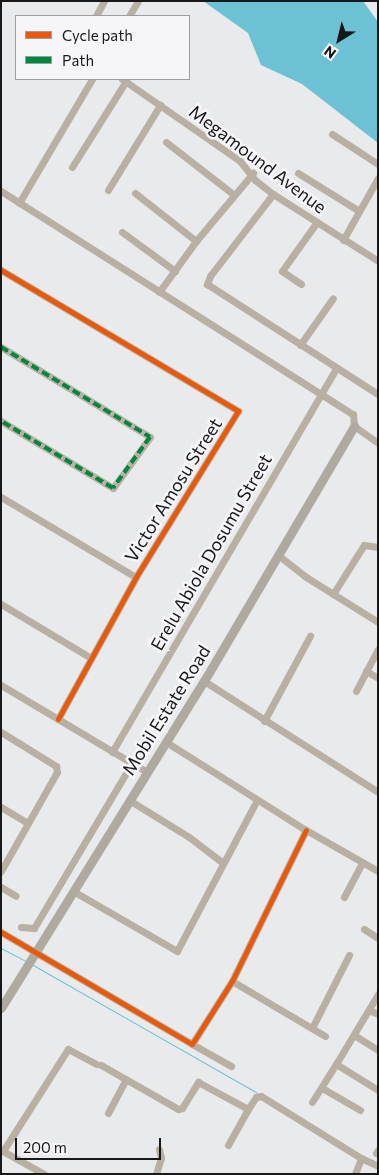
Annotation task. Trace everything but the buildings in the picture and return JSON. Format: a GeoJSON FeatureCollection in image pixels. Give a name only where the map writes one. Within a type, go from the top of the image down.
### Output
{"type":"FeatureCollection","features":[{"type":"Feature","properties":{"kind":"main road","name":"Mobil Estate Road"},"geometry":{"type":"LineString","coordinates":[[1,1008],[204,680],[354,426]]}},
{"type":"Feature","properties":{"kind":"street"},"geometry":{"type":"LineString","coordinates":[[97,15],[104,1]]}},
{"type":"Feature","properties":{"kind":"street"},"geometry":{"type":"LineString","coordinates":[[130,15],[138,1]]}},
{"type":"Feature","properties":{"kind":"street"},"geometry":{"type":"LineString","coordinates":[[19,202],[91,80]]}},
{"type":"Feature","properties":{"kind":"street"},"geometry":{"type":"LineString","coordinates":[[72,167],[124,80]]}},
{"type":"Feature","properties":{"kind":"street","name":"Megamound Avenue"},"geometry":{"type":"LineString","coordinates":[[124,80],[240,162],[252,174],[255,180],[273,194],[378,261]]}},
{"type":"Feature","properties":{"kind":"street"},"geometry":{"type":"LineString","coordinates":[[108,190],[160,105]]}},
{"type":"Feature","properties":{"kind":"street"},"geometry":{"type":"LineString","coordinates":[[332,134],[378,164]]}},
{"type":"Feature","properties":{"kind":"street"},"geometry":{"type":"LineString","coordinates":[[166,142],[234,195]]}},
{"type":"Feature","properties":{"kind":"street"},"geometry":{"type":"LineString","coordinates":[[298,173],[359,212]]}},
{"type":"Feature","properties":{"kind":"street"},"geometry":{"type":"LineString","coordinates":[[160,292],[196,241],[252,174]]}},
{"type":"Feature","properties":{"kind":"street"},"geometry":{"type":"LineString","coordinates":[[343,240],[378,178]]}},
{"type":"Feature","properties":{"kind":"street"},"geometry":{"type":"LineString","coordinates":[[1,191],[320,395],[353,414],[354,426],[378,443]]}},
{"type":"Feature","properties":{"kind":"street"},"geometry":{"type":"LineString","coordinates":[[135,193],[196,241]]}},
{"type":"Feature","properties":{"kind":"street"},"geometry":{"type":"LineString","coordinates":[[273,194],[207,282],[300,345],[378,394]]}},
{"type":"Feature","properties":{"kind":"street"},"geometry":{"type":"LineString","coordinates":[[301,284],[282,271],[317,222]]}},
{"type":"Feature","properties":{"kind":"street"},"geometry":{"type":"LineString","coordinates":[[122,232],[175,270]]}},
{"type":"Feature","properties":{"kind":"street","name":"Victor Amosu Street"},"geometry":{"type":"LineString","coordinates":[[1,270],[238,412],[136,577],[58,719]]}},
{"type":"Feature","properties":{"kind":"street"},"geometry":{"type":"LineString","coordinates":[[300,345],[333,298]]}},
{"type":"Feature","properties":{"kind":"street"},"geometry":{"type":"LineString","coordinates":[[1,347],[150,437],[112,488],[1,421]]}},
{"type":"Feature","properties":{"kind":"street","name":"Erelu Abiola Dosumu Street"},"geometry":{"type":"LineString","coordinates":[[112,752],[336,368]]}},
{"type":"Feature","properties":{"kind":"street"},"geometry":{"type":"LineString","coordinates":[[1,497],[136,577]]}},
{"type":"Feature","properties":{"kind":"street"},"geometry":{"type":"LineString","coordinates":[[333,594],[364,545],[378,547]]}},
{"type":"Feature","properties":{"kind":"street"},"geometry":{"type":"LineString","coordinates":[[278,555],[333,594],[378,622]]}},
{"type":"Feature","properties":{"kind":"street"},"geometry":{"type":"LineString","coordinates":[[1,604],[91,658]]}},
{"type":"Feature","properties":{"kind":"street"},"geometry":{"type":"LineString","coordinates":[[264,721],[310,636]]}},
{"type":"Feature","properties":{"kind":"street"},"geometry":{"type":"LineString","coordinates":[[356,691],[366,671],[375,659],[378,649]]}},
{"type":"Feature","properties":{"kind":"street"},"geometry":{"type":"LineString","coordinates":[[366,671],[378,678]]}},
{"type":"Feature","properties":{"kind":"street"},"geometry":{"type":"LineString","coordinates":[[204,680],[264,721],[378,792]]}},
{"type":"Feature","properties":{"kind":"street"},"geometry":{"type":"LineString","coordinates":[[1,685],[148,772]]}},
{"type":"Feature","properties":{"kind":"street"},"geometry":{"type":"LineString","coordinates":[[1,732],[56,766],[55,780],[1,871]]}},
{"type":"Feature","properties":{"kind":"street"},"geometry":{"type":"LineString","coordinates":[[166,742],[306,830],[378,871]]}},
{"type":"Feature","properties":{"kind":"street"},"geometry":{"type":"LineString","coordinates":[[22,927],[34,928],[132,763]]}},
{"type":"Feature","properties":{"kind":"street"},"geometry":{"type":"LineString","coordinates":[[129,800],[189,837],[223,863]]}},
{"type":"Feature","properties":{"kind":"street"},"geometry":{"type":"LineString","coordinates":[[73,891],[177,951],[257,800]]}},
{"type":"Feature","properties":{"kind":"street"},"geometry":{"type":"LineString","coordinates":[[1,807],[28,823]]}},
{"type":"Feature","properties":{"kind":"street"},"geometry":{"type":"LineString","coordinates":[[192,1044],[232,981],[306,830]]}},
{"type":"Feature","properties":{"kind":"street"},"geometry":{"type":"LineString","coordinates":[[344,897],[362,863]]}},
{"type":"Feature","properties":{"kind":"street"},"geometry":{"type":"LineString","coordinates":[[1,887],[16,896]]}},
{"type":"Feature","properties":{"kind":"street"},"geometry":{"type":"LineString","coordinates":[[364,929],[378,938]]}},
{"type":"Feature","properties":{"kind":"street"},"geometry":{"type":"LineString","coordinates":[[1,932],[34,956],[231,1066]]}},
{"type":"Feature","properties":{"kind":"street"},"geometry":{"type":"LineString","coordinates":[[312,1028],[349,955]]}},
{"type":"Feature","properties":{"kind":"street"},"geometry":{"type":"LineString","coordinates":[[232,981],[325,1036]]}},
{"type":"Feature","properties":{"kind":"street"},"geometry":{"type":"LineString","coordinates":[[312,1102],[378,994]]}},
{"type":"Feature","properties":{"kind":"street"},"geometry":{"type":"LineString","coordinates":[[369,1010],[378,1014]]}},
{"type":"Feature","properties":{"kind":"street"},"geometry":{"type":"LineString","coordinates":[[354,1035],[378,1050]]}},
{"type":"Feature","properties":{"kind":"street"},"geometry":{"type":"LineString","coordinates":[[44,1174],[2,1150],[68,1049],[99,1064],[178,1109],[182,1108],[200,1082],[248,1109]]}},
{"type":"Feature","properties":{"kind":"street"},"geometry":{"type":"LineString","coordinates":[[336,1064],[378,1090]]}},
{"type":"Feature","properties":{"kind":"street"},"geometry":{"type":"LineString","coordinates":[[108,1113],[126,1080]]}},
{"type":"Feature","properties":{"kind":"street"},"geometry":{"type":"LineString","coordinates":[[322,1088],[360,1110]]}},
{"type":"Feature","properties":{"kind":"street"},"geometry":{"type":"LineString","coordinates":[[228,1145],[256,1097],[261,1096],[361,1158],[378,1166]]}},
{"type":"Feature","properties":{"kind":"street"},"geometry":{"type":"LineString","coordinates":[[156,1174],[161,1158],[159,1149]]}},
{"type":"Feature","properties":{"kind":"street"},"geometry":{"type":"LineString","coordinates":[[355,1174],[361,1158]]}},
{"type":"Feature","properties":{"kind":"water"},"geometry":{"type":"Polygon","coordinates":[[[203,1],[363,1],[378,22],[378,143],[302,84],[261,65],[248,33],[203,1]]]}},
{"type":"Feature","properties":{"kind":"waterway"},"geometry":{"type":"LineString","coordinates":[[1,948],[25,961]]}},
{"type":"Feature","properties":{"kind":"waterway"},"geometry":{"type":"LineString","coordinates":[[33,965],[257,1093]]}},
{"type":"Feature","properties":{"kind":"marked path"},"geometry":{"type":"LineString","coordinates":[[1,347],[150,437],[113,488],[1,421]]}},
{"type":"Feature","properties":{"kind":"cycle path"},"geometry":{"type":"LineString","coordinates":[[1,270],[238,411],[136,577],[58,719]]}},
{"type":"Feature","properties":{"kind":"cycle path"},"geometry":{"type":"LineString","coordinates":[[1,932],[192,1044],[232,981],[306,830]]}}]}
